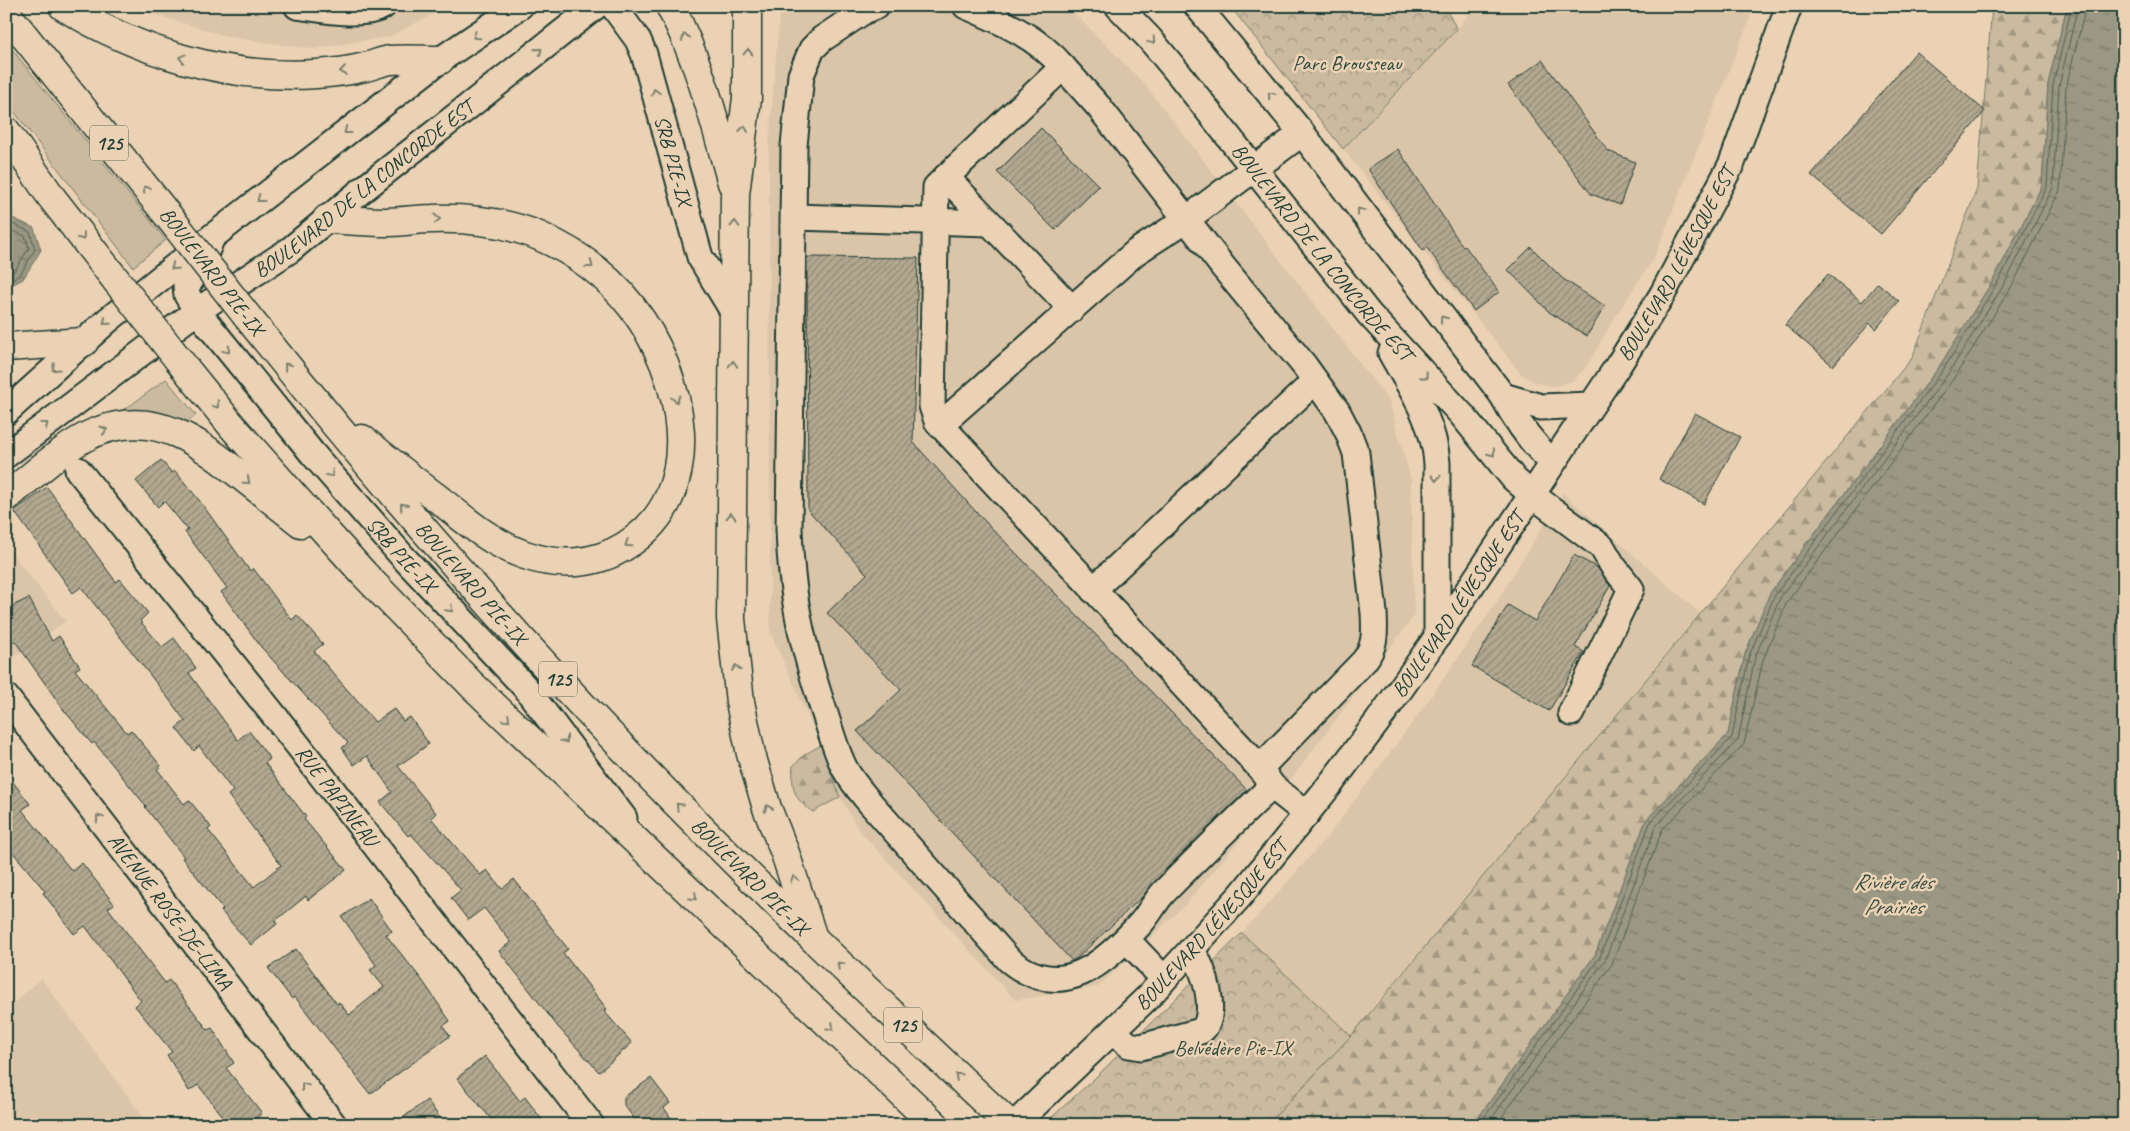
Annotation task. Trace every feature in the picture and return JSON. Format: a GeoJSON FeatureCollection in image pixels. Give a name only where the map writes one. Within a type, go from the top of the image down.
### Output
{"type":"FeatureCollection","features":[{"type":"Feature","properties":{"kind":"highway"},"geometry":{"type":"LineString","coordinates":[[63,6],[105,29],[144,47],[197,62],[243,71],[307,74],[345,71],[390,60],[440,60]]}},
{"type":"Feature","properties":{"kind":"highway"},"geometry":{"type":"LineString","coordinates":[[670,6],[685,35],[698,68],[735,194]]}},
{"type":"Feature","properties":{"kind":"highway"},"geometry":{"type":"LineString","coordinates":[[748,6],[747,98],[735,194],[730,596],[736,672],[746,731],[756,773],[813,939]]}},
{"type":"Feature","properties":{"kind":"highway","name":"BOULEVARD PIE-IX"},"geometry":{"type":"LineString","coordinates":[[6,13],[318,404],[464,576],[585,709],[710,838],[813,939],[1010,1125]]}},
{"type":"Feature","properties":{"kind":"highway","name":"125"},"geometry":{"type":"LineString","coordinates":[[6,131],[52,198],[185,368],[232,426],[364,574],[472,685],[658,864],[935,1125]]}},
{"type":"Feature","properties":{"kind":"highway"},"geometry":{"type":"LineString","coordinates":[[6,166],[52,198]]}},
{"type":"Feature","properties":{"kind":"highway"},"geometry":{"type":"LineString","coordinates":[[318,404],[482,533],[512,550],[543,560],[562,562],[591,560],[609,555],[632,542],[650,526],[664,506],[678,468],[681,441],[679,412],[664,363],[649,332],[632,306],[586,262],[537,235],[502,225],[442,219],[389,222],[327,219]]}},
{"type":"Feature","properties":{"kind":"highway"},"geometry":{"type":"LineString","coordinates":[[6,347],[84,342]]}},
{"type":"Feature","properties":{"kind":"highway"},"geometry":{"type":"LineString","coordinates":[[6,497],[71,447],[96,432],[124,426],[155,427],[175,432],[202,445],[364,574]]}},
{"type":"Feature","properties":{"kind":"street"},"geometry":{"type":"LineString","coordinates":[[297,6],[336,9],[376,8]]}},
{"type":"Feature","properties":{"kind":"street"},"geometry":{"type":"LineString","coordinates":[[6,412],[128,303],[440,60],[520,6]]}},
{"type":"Feature","properties":{"kind":"street","name":"BOULEVARD DE LA CONCORDE EST"},"geometry":{"type":"LineString","coordinates":[[6,455],[98,383],[197,311],[290,250],[361,191],[596,6]]}},
{"type":"Feature","properties":{"kind":"street","name":"SRB PIE-IX"},"geometry":{"type":"LineString","coordinates":[[613,6],[635,35],[644,54],[700,257],[734,314]]}},
{"type":"Feature","properties":{"kind":"street"},"geometry":{"type":"LineString","coordinates":[[876,6],[834,30],[812,49],[801,75],[796,114],[789,529],[791,579],[797,619],[806,655],[836,750],[853,782],[999,950],[1017,966],[1045,977],[1074,976],[1101,963],[1142,922],[1161,894],[1266,777],[1364,660],[1372,649],[1374,642],[1374,613],[1356,453],[1340,417],[1315,381],[1224,268],[1099,107],[1056,58],[1038,44],[998,21],[966,6]]}},
{"type":"Feature","properties":{"kind":"street","name":"BOULEVARD DE LA CONCORDE EST"},"geometry":{"type":"LineString","coordinates":[[1118,6],[1149,38],[1369,314],[1462,416],[1508,473],[1531,494],[1602,547],[1613,566],[1631,589],[1572,713]]}},
{"type":"Feature","properties":{"kind":"street"},"geometry":{"type":"LineString","coordinates":[[1197,6],[1302,133],[1389,250],[1503,396],[1519,426],[1536,447],[1552,462]]}},
{"type":"Feature","properties":{"kind":"street","name":"BOULEVARD LÉVESQUE EST"},"geometry":{"type":"LineString","coordinates":[[1014,1125],[1164,980],[1240,896],[1307,814],[1378,721],[1437,637],[1655,307],[1732,163],[1789,6]]}},
{"type":"Feature","properties":{"kind":"street"},"geometry":{"type":"LineString","coordinates":[[1064,67],[936,187],[932,406],[940,425],[1266,777],[1307,814]]}},
{"type":"Feature","properties":{"kind":"street"},"geometry":{"type":"LineString","coordinates":[[940,425],[1136,252],[1187,219],[1302,133]]}},
{"type":"Feature","properties":{"kind":"street"},"geometry":{"type":"LineString","coordinates":[[946,178],[1072,309]]}},
{"type":"Feature","properties":{"kind":"street"},"geometry":{"type":"LineString","coordinates":[[794,217],[989,223]]}},
{"type":"Feature","properties":{"kind":"street","name":"SRB PIE-IX"},"geometry":{"type":"LineString","coordinates":[[212,237],[200,270],[186,286],[187,295],[197,311],[312,453],[453,612],[526,687],[658,864]]}},
{"type":"Feature","properties":{"kind":"street"},"geometry":{"type":"LineString","coordinates":[[1369,314],[1424,412],[1434,438],[1437,463],[1437,637]]}},
{"type":"Feature","properties":{"kind":"street"},"geometry":{"type":"LineString","coordinates":[[1093,590],[1315,381]]}},
{"type":"Feature","properties":{"kind":"street"},"geometry":{"type":"LineString","coordinates":[[1503,396],[1541,407],[1591,405]]}},
{"type":"Feature","properties":{"kind":"street","name":"RUE PAPINEAU"},"geometry":{"type":"LineString","coordinates":[[78,470],[297,744],[591,1125]]}},
{"type":"Feature","properties":{"kind":"street","name":"AVENUE ROSE-DE-LIMA"},"geometry":{"type":"LineString","coordinates":[[6,697],[334,1125]]}},
{"type":"Feature","properties":{"kind":"street"},"geometry":{"type":"LineString","coordinates":[[1126,939],[1164,980]]}},
{"type":"Feature","properties":{"kind":"street"},"geometry":{"type":"LineString","coordinates":[[1112,1032],[1129,1045],[1141,1047],[1201,1031],[1208,1025],[1210,1010],[1205,980],[1199,961],[1190,951]]}},
{"type":"Feature","properties":{"kind":"shaded area"},"geometry":{"type":"Polygon","coordinates":[[[126,6],[450,6],[389,37],[312,49],[229,37],[126,6]]]}},
{"type":"Feature","properties":{"kind":"shaded area"},"geometry":{"type":"Polygon","coordinates":[[[780,6],[1064,6],[1073,12],[1143,82],[1389,401],[1411,479],[1414,616],[1295,774],[1187,903],[1098,987],[1015,1000],[858,829],[840,797],[821,745],[770,632],[769,143],[780,6]]]}},
{"type":"Feature","properties":{"kind":"shaded area"},"geometry":{"type":"Polygon","coordinates":[[[1475,6],[1755,6],[1654,258],[1615,317],[1587,366],[1573,381],[1553,386],[1537,383],[1521,374],[1343,149],[1457,29],[1475,6]]]}},
{"type":"Feature","properties":{"kind":"shaded area"},"geometry":{"type":"Polygon","coordinates":[[[1563,493],[1700,613],[1351,1036],[1242,933],[1328,836],[1410,726],[1494,606],[1563,493]]]}},
{"type":"Feature","properties":{"kind":"shaded area"},"geometry":{"type":"Polygon","coordinates":[[[6,546],[66,621],[6,663],[6,546]]]}},
{"type":"Feature","properties":{"kind":"shaded area"},"geometry":{"type":"Polygon","coordinates":[[[41,978],[149,1125],[6,1125],[6,1010],[41,978]]]}},
{"type":"Feature","properties":{"kind":"green space","name":"Parc Brousseau"},"geometry":{"type":"Polygon","coordinates":[[[1230,6],[1444,6],[1457,29],[1343,149],[1230,6]]]}},
{"type":"Feature","properties":{"kind":"green space"},"geometry":{"type":"Polygon","coordinates":[[[1992,6],[2067,6],[2048,84],[2042,186],[1995,277],[1939,367],[1770,593],[1745,654],[1728,734],[1646,820],[1595,955],[1473,1125],[1267,1125],[1351,1036],[1912,358],[1977,189],[1992,6]]]}},
{"type":"Feature","properties":{"kind":"green space"},"geometry":{"type":"Polygon","coordinates":[[[6,42],[166,240],[133,267],[6,101],[6,42]]]}},
{"type":"Feature","properties":{"kind":"green space"},"geometry":{"type":"Polygon","coordinates":[[[166,379],[196,415],[185,425],[117,413],[131,405],[166,379]]]}},
{"type":"Feature","properties":{"kind":"green space"},"geometry":{"type":"Polygon","coordinates":[[[821,745],[840,797],[813,812],[802,803],[795,793],[793,787],[793,766],[804,755],[821,745]]]}},
{"type":"Feature","properties":{"kind":"green space","name":"Belvédère Pie-IX"},"geometry":{"type":"Polygon","coordinates":[[[1242,933],[1351,1036],[1267,1125],[1059,1125],[1052,1117],[1095,1078],[1242,933]]]}},
{"type":"Feature","properties":{"kind":"water","name":"Rivière des Prairies"},"geometry":{"type":"Polygon","coordinates":[[[2067,6],[2124,6],[2124,1125],[1473,1125],[1595,955],[1646,820],[1728,734],[1745,654],[1770,593],[1939,367],[1995,277],[2042,186],[2048,84],[2067,6]]]}},
{"type":"Feature","properties":{"kind":"water"},"geometry":{"type":"Polygon","coordinates":[[[6,215],[34,228],[41,250],[23,279],[6,288],[6,215]]]}},
{"type":"Feature","properties":{"kind":"building"},"geometry":{"type":"Polygon","coordinates":[[[1916,52],[1985,111],[1881,234],[1811,175],[1916,52]]]}},
{"type":"Feature","properties":{"kind":"building"},"geometry":{"type":"Polygon","coordinates":[[[1542,60],[1608,151],[1635,162],[1620,205],[1591,194],[1508,85],[1542,60]]]}},
{"type":"Feature","properties":{"kind":"building"},"geometry":{"type":"Polygon","coordinates":[[[1041,128],[1099,186],[1055,230],[997,172],[1041,128]]]}},
{"type":"Feature","properties":{"kind":"building"},"geometry":{"type":"Polygon","coordinates":[[[1398,149],[1463,247],[1465,246],[1499,292],[1474,311],[1427,248],[1423,251],[1368,169],[1398,149]]]}},
{"type":"Feature","properties":{"kind":"building"},"geometry":{"type":"Polygon","coordinates":[[[1531,247],[1563,279],[1605,306],[1587,336],[1549,312],[1508,270],[1531,247]]]}},
{"type":"Feature","properties":{"kind":"building"},"geometry":{"type":"Polygon","coordinates":[[[807,257],[918,258],[913,442],[977,513],[1247,790],[1166,869],[1143,896],[1072,961],[857,731],[901,690],[827,613],[867,574],[808,510],[807,257]]]}},
{"type":"Feature","properties":{"kind":"building"},"geometry":{"type":"Polygon","coordinates":[[[1828,274],[1862,302],[1878,283],[1899,301],[1876,329],[1870,323],[1833,366],[1785,325],[1828,274]]]}},
{"type":"Feature","properties":{"kind":"building"},"geometry":{"type":"Polygon","coordinates":[[[1695,413],[1740,437],[1704,504],[1659,479],[1695,413]]]}},
{"type":"Feature","properties":{"kind":"building"},"geometry":{"type":"Polygon","coordinates":[[[161,460],[172,473],[175,471],[199,500],[250,571],[253,568],[292,620],[297,615],[323,644],[314,651],[375,722],[394,709],[403,721],[410,717],[429,744],[398,766],[436,813],[431,818],[480,875],[487,870],[502,889],[514,879],[568,949],[563,953],[607,1009],[604,1011],[632,1043],[599,1072],[558,1027],[499,951],[511,942],[484,908],[468,920],[451,898],[461,890],[411,834],[408,836],[380,802],[392,792],[367,756],[354,765],[342,748],[348,743],[261,647],[221,592],[227,588],[185,532],[188,530],[164,501],[158,507],[136,481],[161,460]]]}},
{"type":"Feature","properties":{"kind":"building"},"geometry":{"type":"Polygon","coordinates":[[[47,487],[116,582],[120,579],[148,613],[140,621],[162,647],[174,638],[196,668],[189,673],[238,740],[249,731],[270,759],[265,763],[306,817],[304,819],[346,870],[308,900],[306,896],[275,921],[277,924],[251,945],[221,911],[223,909],[182,858],[184,857],[146,806],[94,742],[92,744],[63,709],[15,641],[13,642],[6,628],[6,609],[29,598],[52,641],[59,636],[80,667],[75,670],[127,733],[131,730],[161,766],[157,769],[184,804],[189,800],[211,827],[208,830],[254,887],[281,865],[228,795],[233,791],[199,746],[194,751],[176,728],[185,721],[168,698],[81,587],[73,593],[14,511],[47,487]]]}},
{"type":"Feature","properties":{"kind":"building"},"geometry":{"type":"Polygon","coordinates":[[[1574,555],[1598,568],[1610,586],[1575,647],[1584,652],[1549,711],[1472,666],[1508,605],[1535,621],[1574,555]]]}},
{"type":"Feature","properties":{"kind":"building"},"geometry":{"type":"Polygon","coordinates":[[[6,773],[30,804],[22,810],[72,871],[82,863],[114,904],[108,908],[165,983],[169,980],[208,1030],[212,1028],[234,1063],[226,1068],[262,1113],[248,1125],[230,1125],[198,1085],[189,1091],[167,1055],[172,1052],[135,1006],[141,1001],[85,926],[74,934],[43,893],[45,891],[6,844],[6,773]]]}},
{"type":"Feature","properties":{"kind":"building"},"geometry":{"type":"Polygon","coordinates":[[[369,898],[392,931],[386,935],[422,980],[450,1021],[443,1026],[450,1036],[370,1094],[295,997],[292,999],[268,968],[296,949],[337,1004],[339,1002],[349,1015],[384,987],[370,970],[376,965],[342,917],[369,898]]]}},
{"type":"Feature","properties":{"kind":"building"},"geometry":{"type":"Polygon","coordinates":[[[485,1056],[520,1101],[525,1097],[546,1125],[496,1125],[457,1078],[485,1056]]]}},
{"type":"Feature","properties":{"kind":"building"},"geometry":{"type":"Polygon","coordinates":[[[651,1078],[670,1103],[664,1108],[676,1125],[639,1125],[624,1105],[624,1097],[651,1078]]]}},
{"type":"Feature","properties":{"kind":"building"},"geometry":{"type":"Polygon","coordinates":[[[427,1100],[445,1125],[393,1125],[427,1100]]]}}]}
